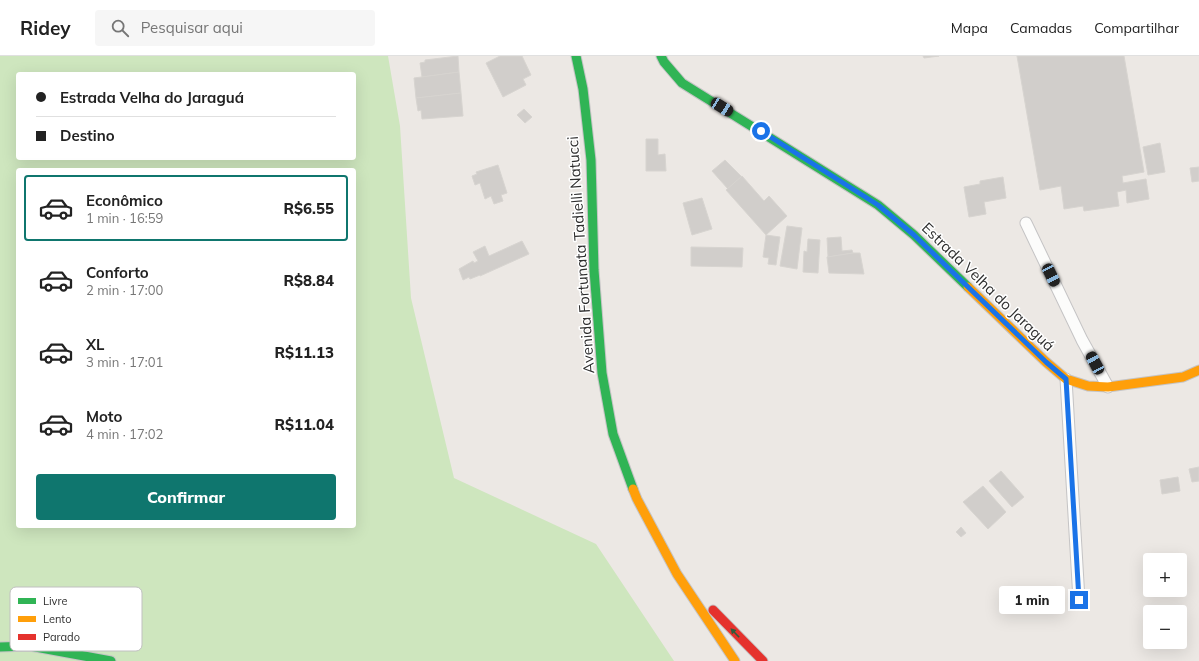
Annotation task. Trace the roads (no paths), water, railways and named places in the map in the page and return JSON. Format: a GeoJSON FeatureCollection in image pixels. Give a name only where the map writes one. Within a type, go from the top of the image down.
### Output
{"type":"FeatureCollection","features":[{"type":"Feature","properties":{"kind":"street","name":"Avenida Fortunata Tadielli Natucci"},"geometry":{"type":"LineString","coordinates":[[576,56],[583,89],[591,160],[594,270],[602,373],[613,434],[637,499],[677,574],[735,661]]}},
{"type":"Feature","properties":{"kind":"street","name":"Estrada Velha do Jaraguá"},"geometry":{"type":"LineString","coordinates":[[661,56],[664,62],[682,83],[878,205],[914,235],[1046,362],[1066,379],[1088,386],[1108,387],[1183,377],[1199,370]]}},
{"type":"Feature","properties":{"kind":"street"},"geometry":{"type":"LineString","coordinates":[[677,574],[762,661]]}},
{"type":"Feature","properties":{"kind":"street"},"geometry":{"type":"LineString","coordinates":[[0,647],[10,647]]}},
{"type":"Feature","properties":{"kind":"street"},"geometry":{"type":"LineString","coordinates":[[57,651],[111,661]]}},
{"type":"Feature","properties":{"kind":"lane"},"geometry":{"type":"LineString","coordinates":[[1026,223],[1082,340],[1108,387]]}},
{"type":"Feature","properties":{"kind":"lane"},"geometry":{"type":"LineString","coordinates":[[1066,379],[1079,600]]}}]}
